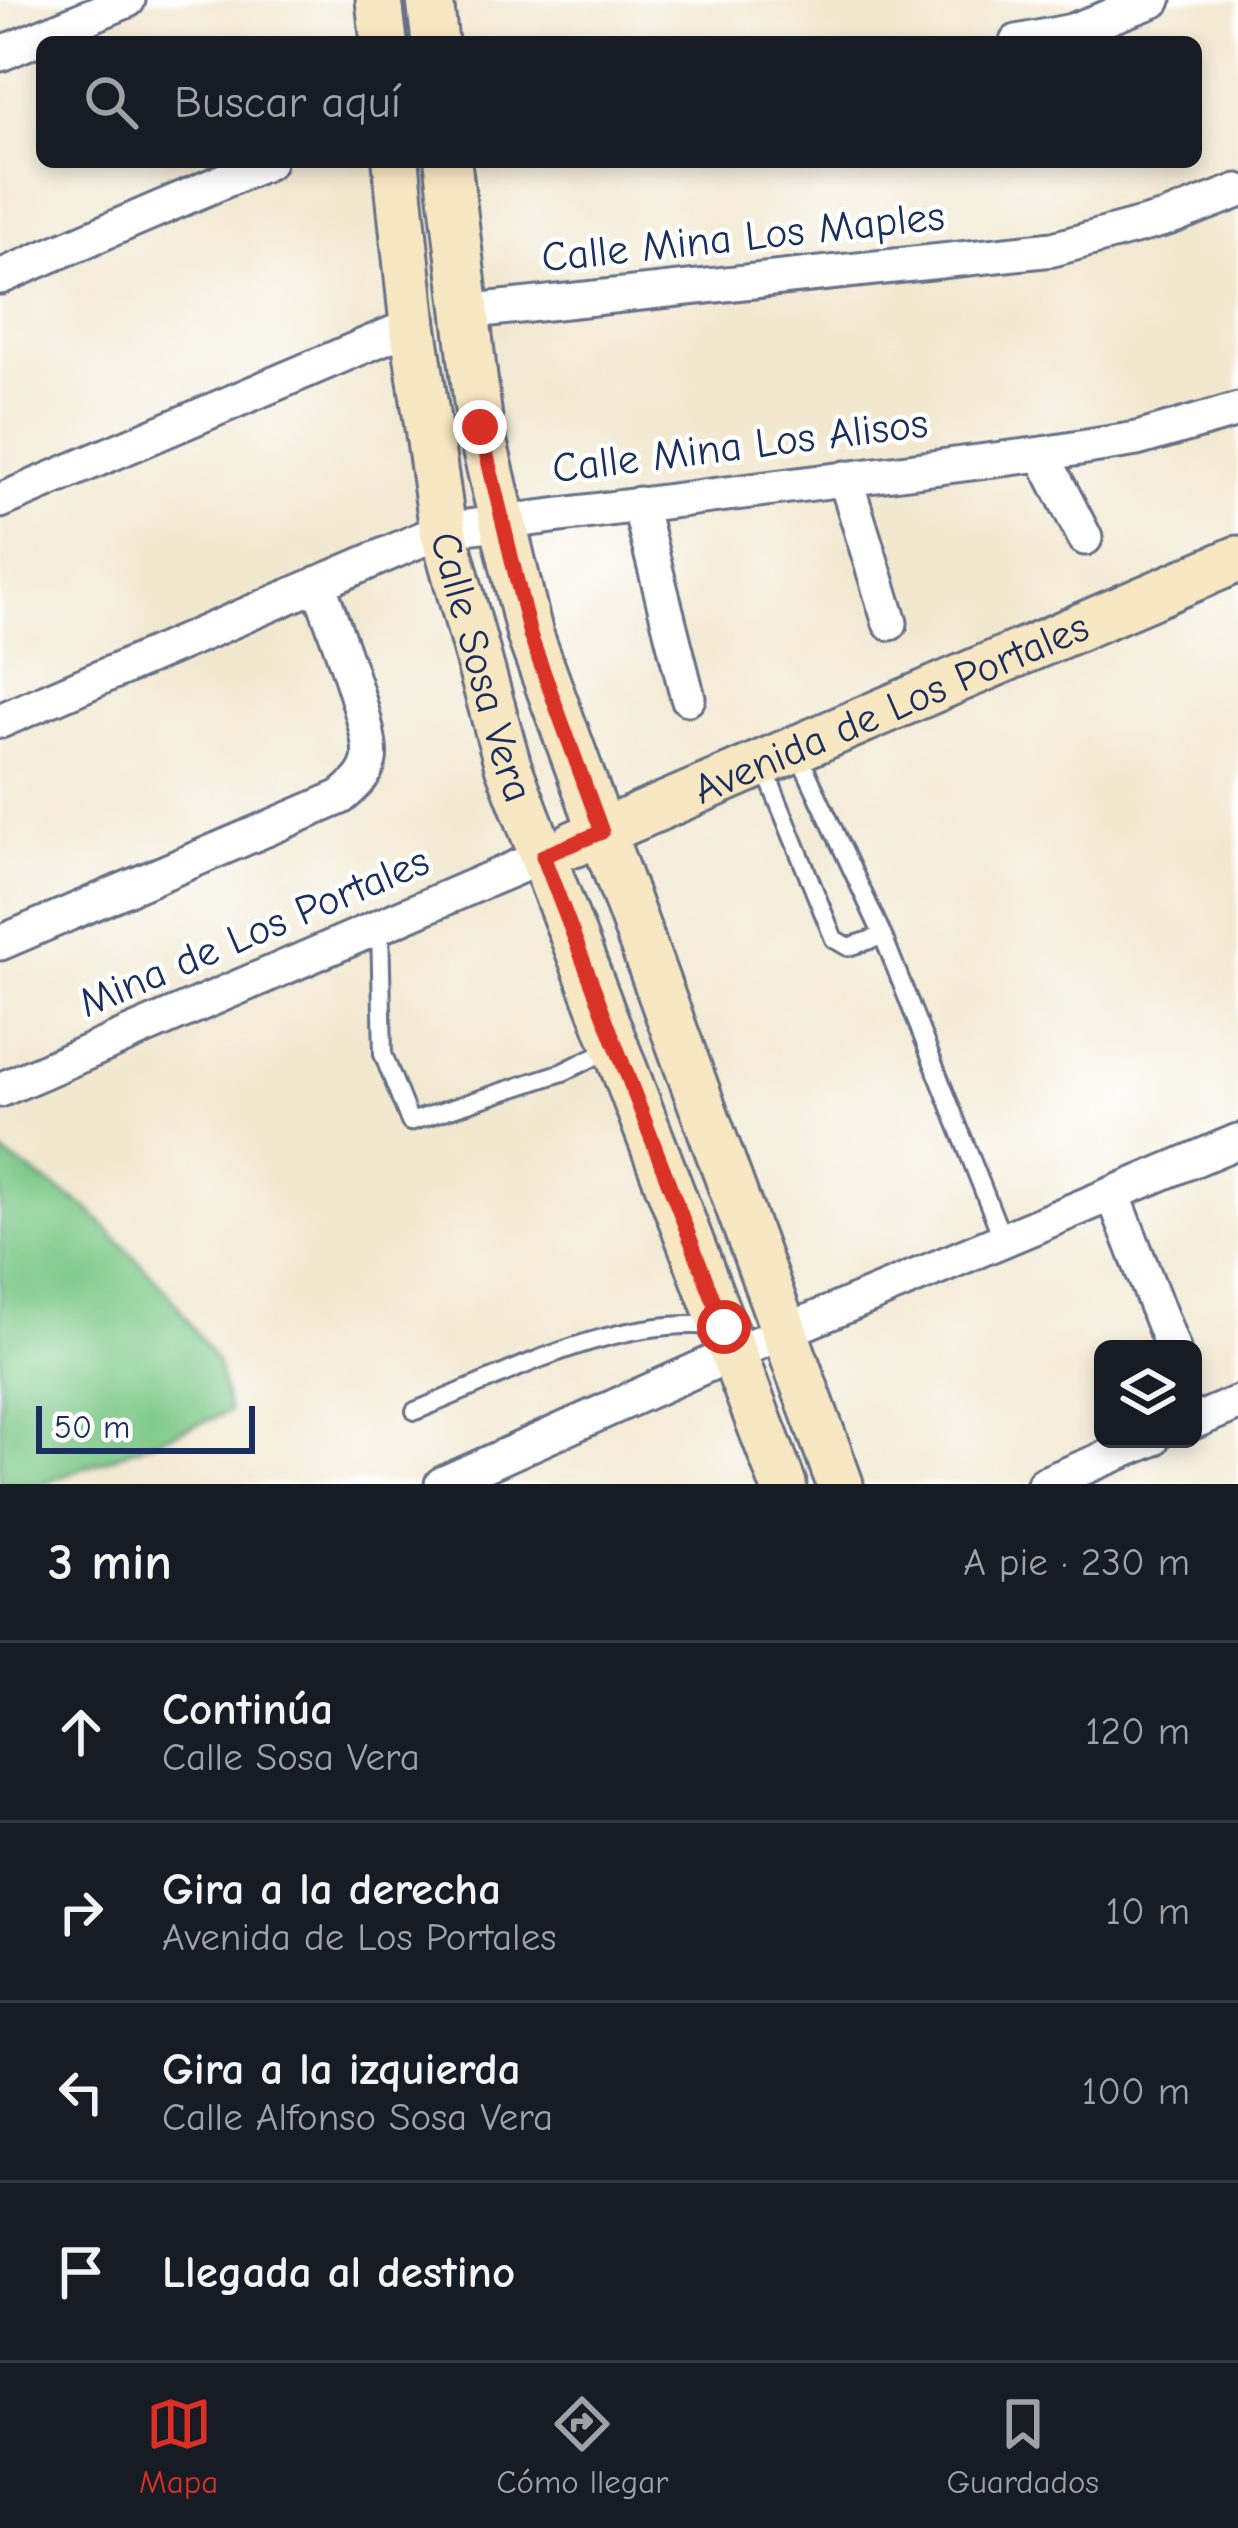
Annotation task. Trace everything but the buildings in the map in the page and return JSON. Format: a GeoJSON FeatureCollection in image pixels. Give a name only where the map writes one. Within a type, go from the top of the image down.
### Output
{"type":"FeatureCollection","features":[{"type":"Feature","properties":{"kind":"main road"},"geometry":{"type":"LineString","coordinates":[[380,0],[383,36]]}},
{"type":"Feature","properties":{"kind":"main road"},"geometry":{"type":"LineString","coordinates":[[430,0],[433,36]]}},
{"type":"Feature","properties":{"kind":"main road","name":"Calle Sosa Vera"},"geometry":{"type":"LineString","coordinates":[[397,168],[413,326],[443,530],[508,766],[783,1484]]}},
{"type":"Feature","properties":{"kind":"main road"},"geometry":{"type":"LineString","coordinates":[[449,168],[480,427],[530,635],[840,1484]]}},
{"type":"Feature","properties":{"kind":"main road","name":"Avenida de Los Portales"},"geometry":{"type":"LineString","coordinates":[[543,856],[1238,559]]}},
{"type":"Feature","properties":{"kind":"street"},"geometry":{"type":"LineString","coordinates":[[43,36],[128,0]]}},
{"type":"Feature","properties":{"kind":"street"},"geometry":{"type":"LineString","coordinates":[[1050,36],[1154,0]]}},
{"type":"Feature","properties":{"kind":"street"},"geometry":{"type":"LineString","coordinates":[[0,54],[36,39]]}},
{"type":"Feature","properties":{"kind":"street"},"geometry":{"type":"LineString","coordinates":[[0,277],[254,168]]}},
{"type":"Feature","properties":{"kind":"street","name":"Calle Mina Los Maples"},"geometry":{"type":"LineString","coordinates":[[464,312],[1053,249],[1168,218],[1238,190]]}},
{"type":"Feature","properties":{"kind":"street"},"geometry":{"type":"LineString","coordinates":[[0,501],[413,326]]}},
{"type":"Feature","properties":{"kind":"street","name":"Calle Mina Los Alisos"},"geometry":{"type":"LineString","coordinates":[[0,721],[443,530],[1042,454],[1137,439],[1238,410]]}},
{"type":"Feature","properties":{"kind":"street"},"geometry":{"type":"LineString","coordinates":[[1042,454],[1085,538]]}},
{"type":"Feature","properties":{"kind":"street"},"geometry":{"type":"LineString","coordinates":[[845,478],[890,623]]}},
{"type":"Feature","properties":{"kind":"street"},"geometry":{"type":"LineString","coordinates":[[639,503],[688,698]]}},
{"type":"Feature","properties":{"kind":"street"},"geometry":{"type":"LineString","coordinates":[[0,944],[341,797],[354,787],[364,773],[370,745],[319,584]]}},
{"type":"Feature","properties":{"kind":"street","name":"Mina de Los Portales"},"geometry":{"type":"LineString","coordinates":[[0,1090],[543,856]]}},
{"type":"Feature","properties":{"kind":"street"},"geometry":{"type":"LineString","coordinates":[[442,1484],[729,1340],[784,1334],[1238,1141]]}},
{"type":"Feature","properties":{"kind":"street"},"geometry":{"type":"LineString","coordinates":[[1113,1194],[1170,1340]]}},
{"type":"Feature","properties":{"kind":"street"},"geometry":{"type":"LineString","coordinates":[[1202,1412],[1238,1403]]}},
{"type":"Feature","properties":{"kind":"street"},"geometry":{"type":"LineString","coordinates":[[1044,1484],[1130,1448]]}},
{"type":"Feature","properties":{"kind":"lane"},"geometry":{"type":"LineString","coordinates":[[779,756],[833,939],[848,946],[883,936]]}},
{"type":"Feature","properties":{"kind":"lane"},"geometry":{"type":"LineString","coordinates":[[779,756],[883,936],[1003,1240]]}},
{"type":"Feature","properties":{"kind":"lane"},"geometry":{"type":"LineString","coordinates":[[380,927],[383,1054],[410,1122],[563,1072],[616,1046]]}},
{"type":"Feature","properties":{"kind":"lane"},"geometry":{"type":"LineString","coordinates":[[415,1411],[622,1332],[677,1322],[729,1340]]}},
{"type":"Feature","properties":{"kind":"green space"},"geometry":{"type":"Polygon","coordinates":[[[0,1152],[87,1208],[168,1292],[216,1361],[229,1412],[43,1484],[0,1484],[0,1152]]]}},
{"type":"Feature","properties":{"kind":"route"},"geometry":{"type":"LineString","coordinates":[[480,427],[530,635],[602,832],[543,856],[724,1327]]}}]}
